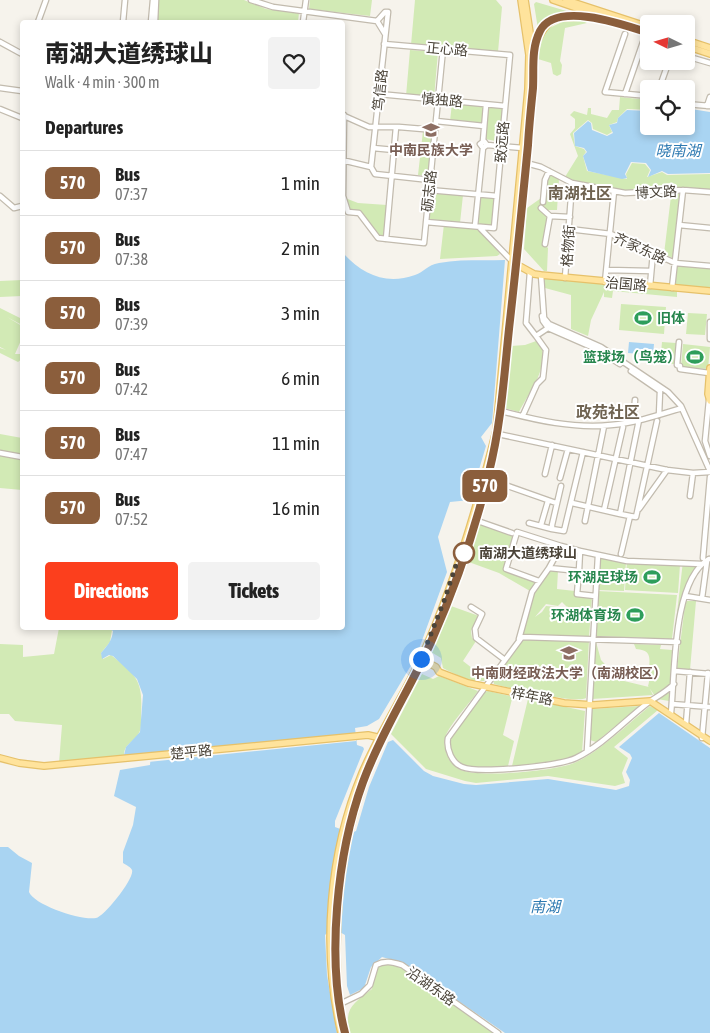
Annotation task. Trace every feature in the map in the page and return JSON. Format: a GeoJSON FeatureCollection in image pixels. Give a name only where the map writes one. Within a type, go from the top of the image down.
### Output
{"type":"FeatureCollection","features":[{"type":"Feature","properties":{"kind":"main road"},"geometry":{"type":"LineString","coordinates":[[515,0],[523,12]]}},
{"type":"Feature","properties":{"kind":"main road"},"geometry":{"type":"LineString","coordinates":[[341,1033],[337,974],[338,902],[346,831],[380,740],[422,660],[448,602],[488,479],[498,434],[514,262],[529,61],[521,0]]}},
{"type":"Feature","properties":{"kind":"main road"},"geometry":{"type":"LineString","coordinates":[[422,660],[444,601],[485,474],[496,431],[526,163],[533,52],[525,0]]}},
{"type":"Feature","properties":{"kind":"main road"},"geometry":{"type":"LineString","coordinates":[[553,0],[640,30]]}},
{"type":"Feature","properties":{"kind":"main road"},"geometry":{"type":"LineString","coordinates":[[566,0],[640,24]]}},
{"type":"Feature","properties":{"kind":"main road"},"geometry":{"type":"LineString","coordinates":[[533,52],[540,31],[550,22],[570,18],[601,17]]}},
{"type":"Feature","properties":{"kind":"main road"},"geometry":{"type":"LineString","coordinates":[[695,43],[710,48]]}},
{"type":"Feature","properties":{"kind":"main road"},"geometry":{"type":"LineString","coordinates":[[695,49],[710,54]]}},
{"type":"Feature","properties":{"kind":"main road","name":"治国路"},"geometry":{"type":"LineString","coordinates":[[514,262],[530,272],[540,275],[710,291]]}},
{"type":"Feature","properties":{"kind":"main road"},"geometry":{"type":"LineString","coordinates":[[710,368],[710,400]]}},
{"type":"Feature","properties":{"kind":"main road","name":"梓年路"},"geometry":{"type":"LineString","coordinates":[[422,660],[436,667],[439,672],[485,687],[564,703],[589,705],[650,701]]}},
{"type":"Feature","properties":{"kind":"main road"},"geometry":{"type":"LineString","coordinates":[[650,701],[671,713],[710,741]]}},
{"type":"Feature","properties":{"kind":"main road","name":"楚平路"},"geometry":{"type":"LineString","coordinates":[[0,759],[39,768],[372,735],[380,740]]}},
{"type":"Feature","properties":{"kind":"main road"},"geometry":{"type":"LineString","coordinates":[[338,1004],[345,1033]]}},
{"type":"Feature","properties":{"kind":"street"},"geometry":{"type":"LineString","coordinates":[[41,20],[47,0]]}},
{"type":"Feature","properties":{"kind":"street"},"geometry":{"type":"LineString","coordinates":[[123,20],[125,0]]}},
{"type":"Feature","properties":{"kind":"street"},"geometry":{"type":"LineString","coordinates":[[153,20],[155,0]]}},
{"type":"Feature","properties":{"kind":"street"},"geometry":{"type":"LineString","coordinates":[[251,0],[273,7],[377,21],[385,34]]}},
{"type":"Feature","properties":{"kind":"street"},"geometry":{"type":"LineString","coordinates":[[302,20],[304,0]]}},
{"type":"Feature","properties":{"kind":"street","name":"笃信路"},"geometry":{"type":"LineString","coordinates":[[371,167],[388,12],[385,12],[377,21]]}},
{"type":"Feature","properties":{"kind":"street"},"geometry":{"type":"LineString","coordinates":[[625,34],[605,92],[640,95]]}},
{"type":"Feature","properties":{"kind":"street"},"geometry":{"type":"LineString","coordinates":[[0,42],[20,53]]}},
{"type":"Feature","properties":{"kind":"street","name":"正心路"},"geometry":{"type":"LineString","coordinates":[[384,44],[510,55]]}},
{"type":"Feature","properties":{"kind":"street","name":"砺志路"},"geometry":{"type":"LineString","coordinates":[[386,239],[424,243],[443,49]]}},
{"type":"Feature","properties":{"kind":"street"},"geometry":{"type":"LineString","coordinates":[[625,94],[640,51]]}},
{"type":"Feature","properties":{"kind":"street","name":"致远路"},"geometry":{"type":"LineString","coordinates":[[477,227],[494,228],[510,55]]}},
{"type":"Feature","properties":{"kind":"street"},"geometry":{"type":"LineString","coordinates":[[695,59],[710,63]]}},
{"type":"Feature","properties":{"kind":"street"},"geometry":{"type":"LineString","coordinates":[[0,88],[20,91]]}},
{"type":"Feature","properties":{"kind":"street","name":"慎独路"},"geometry":{"type":"LineString","coordinates":[[379,94],[506,106]]}},
{"type":"Feature","properties":{"kind":"street"},"geometry":{"type":"LineString","coordinates":[[695,105],[708,106],[710,97]]}},
{"type":"Feature","properties":{"kind":"street"},"geometry":{"type":"LineString","coordinates":[[477,227],[486,105]]}},
{"type":"Feature","properties":{"kind":"street"},"geometry":{"type":"LineString","coordinates":[[0,110],[20,117]]}},
{"type":"Feature","properties":{"kind":"street"},"geometry":{"type":"LineString","coordinates":[[345,116],[367,127],[435,130]]}},
{"type":"Feature","properties":{"kind":"street"},"geometry":{"type":"LineString","coordinates":[[436,121],[484,126]]}},
{"type":"Feature","properties":{"kind":"street"},"geometry":{"type":"LineString","coordinates":[[345,208],[348,213],[359,213],[377,238],[386,239],[396,127]]}},
{"type":"Feature","properties":{"kind":"street"},"geometry":{"type":"LineString","coordinates":[[484,145],[523,148]]}},
{"type":"Feature","properties":{"kind":"street"},"geometry":{"type":"LineString","coordinates":[[373,148],[394,150]]}},
{"type":"Feature","properties":{"kind":"street"},"geometry":{"type":"LineString","coordinates":[[345,160],[371,167],[374,174],[430,180]]}},
{"type":"Feature","properties":{"kind":"street","name":"博文路"},"geometry":{"type":"LineString","coordinates":[[526,163],[549,171],[572,183],[614,191],[638,194],[683,190],[710,192]]}},
{"type":"Feature","properties":{"kind":"street"},"geometry":{"type":"LineString","coordinates":[[542,202],[545,180],[549,171]]}},
{"type":"Feature","properties":{"kind":"street","name":"格物街"},"geometry":{"type":"LineString","coordinates":[[565,278],[572,183]]}},
{"type":"Feature","properties":{"kind":"street"},"geometry":{"type":"LineString","coordinates":[[429,190],[497,196]]}},
{"type":"Feature","properties":{"kind":"street"},"geometry":{"type":"LineString","coordinates":[[672,288],[683,190]]}},
{"type":"Feature","properties":{"kind":"street"},"geometry":{"type":"LineString","coordinates":[[605,282],[614,191]]}},
{"type":"Feature","properties":{"kind":"street"},"geometry":{"type":"LineString","coordinates":[[0,196],[14,208],[20,206]]}},
{"type":"Feature","properties":{"kind":"street"},"geometry":{"type":"LineString","coordinates":[[541,208],[550,216],[570,217]]}},
{"type":"Feature","properties":{"kind":"street"},"geometry":{"type":"LineString","coordinates":[[546,244],[550,216]]}},
{"type":"Feature","properties":{"kind":"street"},"geometry":{"type":"LineString","coordinates":[[426,222],[477,227],[514,262]]}},
{"type":"Feature","properties":{"kind":"street"},"geometry":{"type":"LineString","coordinates":[[679,225],[710,228]]}},
{"type":"Feature","properties":{"kind":"street","name":"齐家东路"},"geometry":{"type":"LineString","coordinates":[[569,229],[611,234],[675,263],[710,266]]}},
{"type":"Feature","properties":{"kind":"street"},"geometry":{"type":"LineString","coordinates":[[650,286],[653,253]]}},
{"type":"Feature","properties":{"kind":"street"},"geometry":{"type":"LineString","coordinates":[[607,270],[651,271]]}},
{"type":"Feature","properties":{"kind":"street"},"geometry":{"type":"LineString","coordinates":[[523,415],[537,384],[543,378],[546,350],[526,323],[530,272]]}},
{"type":"Feature","properties":{"kind":"street"},"geometry":{"type":"LineString","coordinates":[[540,275],[543,321],[548,328],[603,353],[660,391],[659,414]]}},
{"type":"Feature","properties":{"kind":"street"},"geometry":{"type":"LineString","coordinates":[[498,434],[667,470],[693,473],[710,472],[682,408],[668,392],[601,347],[549,324],[544,318],[540,275]]}},
{"type":"Feature","properties":{"kind":"street"},"geometry":{"type":"LineString","coordinates":[[710,322],[710,339]]}},
{"type":"Feature","properties":{"kind":"street"},"geometry":{"type":"LineString","coordinates":[[536,336],[548,328]]}},
{"type":"Feature","properties":{"kind":"street"},"geometry":{"type":"LineString","coordinates":[[679,342],[677,366],[680,366],[680,369],[710,372]]}},
{"type":"Feature","properties":{"kind":"street"},"geometry":{"type":"LineString","coordinates":[[628,422],[634,412],[635,400]]}},
{"type":"Feature","properties":{"kind":"street"},"geometry":{"type":"LineString","coordinates":[[710,400],[705,441],[710,456]]}},
{"type":"Feature","properties":{"kind":"street"},"geometry":{"type":"LineString","coordinates":[[501,411],[574,425],[604,426],[639,420],[682,408]]}},
{"type":"Feature","properties":{"kind":"street"},"geometry":{"type":"LineString","coordinates":[[536,418],[539,412]]}},
{"type":"Feature","properties":{"kind":"street"},"geometry":{"type":"LineString","coordinates":[[620,514],[639,420]]}},
{"type":"Feature","properties":{"kind":"street"},"geometry":{"type":"LineString","coordinates":[[572,503],[636,517],[657,421]]}},
{"type":"Feature","properties":{"kind":"street"},"geometry":{"type":"LineString","coordinates":[[585,522],[604,426]]}},
{"type":"Feature","properties":{"kind":"street"},"geometry":{"type":"LineString","coordinates":[[604,510],[623,427]]}},
{"type":"Feature","properties":{"kind":"street"},"geometry":{"type":"LineString","coordinates":[[545,474],[552,445]]}},
{"type":"Feature","properties":{"kind":"street"},"geometry":{"type":"LineString","coordinates":[[560,478],[568,449]]}},
{"type":"Feature","properties":{"kind":"street"},"geometry":{"type":"LineString","coordinates":[[529,523],[564,531],[583,452]]}},
{"type":"Feature","properties":{"kind":"street"},"geometry":{"type":"LineString","coordinates":[[0,453],[20,458]]}},
{"type":"Feature","properties":{"kind":"street"},"geometry":{"type":"LineString","coordinates":[[637,512],[667,470]]}},
{"type":"Feature","properties":{"kind":"street"},"geometry":{"type":"LineString","coordinates":[[690,496],[693,473]]}},
{"type":"Feature","properties":{"kind":"street"},"geometry":{"type":"LineString","coordinates":[[702,598],[706,560],[710,476]]}},
{"type":"Feature","properties":{"kind":"street"},"geometry":{"type":"LineString","coordinates":[[488,479],[556,503]]}},
{"type":"Feature","properties":{"kind":"street"},"geometry":{"type":"LineString","coordinates":[[552,529],[560,486]]}},
{"type":"Feature","properties":{"kind":"street"},"geometry":{"type":"LineString","coordinates":[[541,525],[548,501]]}},
{"type":"Feature","properties":{"kind":"street"},"geometry":{"type":"LineString","coordinates":[[621,554],[630,516]]}},
{"type":"Feature","properties":{"kind":"street"},"geometry":{"type":"LineString","coordinates":[[475,520],[512,533]]}},
{"type":"Feature","properties":{"kind":"street"},"geometry":{"type":"LineString","coordinates":[[539,581],[506,569],[517,532],[580,551],[627,560],[706,560]]}},
{"type":"Feature","properties":{"kind":"street"},"geometry":{"type":"LineString","coordinates":[[561,546],[549,568],[532,592],[519,639],[448,738],[450,754],[460,766],[469,769],[500,769],[554,764],[573,759],[587,752],[674,684]]}},
{"type":"Feature","properties":{"kind":"street"},"geometry":{"type":"LineString","coordinates":[[580,551],[577,594],[595,596]]}},
{"type":"Feature","properties":{"kind":"street"},"geometry":{"type":"LineString","coordinates":[[671,713],[685,596],[693,577],[710,552]]}},
{"type":"Feature","properties":{"kind":"street"},"geometry":{"type":"LineString","coordinates":[[587,752],[598,555]]}},
{"type":"Feature","properties":{"kind":"street"},"geometry":{"type":"LineString","coordinates":[[549,568],[579,572]]}},
{"type":"Feature","properties":{"kind":"street"},"geometry":{"type":"LineString","coordinates":[[685,596],[710,600]]}},
{"type":"Feature","properties":{"kind":"street"},"geometry":{"type":"LineString","coordinates":[[471,607],[482,614],[475,630],[476,638],[504,660]]}},
{"type":"Feature","properties":{"kind":"street"},"geometry":{"type":"LineString","coordinates":[[519,639],[522,637],[678,642]]}},
{"type":"Feature","properties":{"kind":"street"},"geometry":{"type":"LineString","coordinates":[[675,671],[709,674],[708,707],[703,737]]}},
{"type":"Feature","properties":{"kind":"street"},"geometry":{"type":"LineString","coordinates":[[686,724],[690,672]]}},
{"type":"Feature","properties":{"kind":"street"},"geometry":{"type":"LineString","coordinates":[[672,704],[708,707]]}},
{"type":"Feature","properties":{"kind":"street","name":"沿湖东路"},"geometry":{"type":"LineString","coordinates":[[338,1004],[349,1001],[361,994],[370,985],[376,965],[383,961],[392,962],[402,965],[498,1033]]}},
{"type":"Feature","properties":{"kind":"green space"},"geometry":{"type":"Polygon","coordinates":[[[159,0],[244,0],[266,9],[299,13],[298,20],[157,20],[159,0]]]}},
{"type":"Feature","properties":{"kind":"green space"},"geometry":{"type":"Polygon","coordinates":[[[310,0],[372,0],[370,16],[309,9],[310,0]]]}},
{"type":"Feature","properties":{"kind":"green space"},"geometry":{"type":"Polygon","coordinates":[[[415,0],[496,0],[502,7],[498,52],[411,45],[415,0]]]}},
{"type":"Feature","properties":{"kind":"green space"},"geometry":{"type":"Polygon","coordinates":[[[536,2],[580,15],[556,17],[538,29],[534,4],[536,2]]]}},
{"type":"Feature","properties":{"kind":"green space"},"geometry":{"type":"Polygon","coordinates":[[[583,21],[587,23],[565,28],[560,61],[562,65],[561,74],[557,76],[553,74],[551,63],[538,59],[543,31],[562,22],[583,21]]]}},
{"type":"Feature","properties":{"kind":"green space"},"geometry":{"type":"Polygon","coordinates":[[[410,50],[438,52],[434,98],[406,96],[410,50]]]}},
{"type":"Feature","properties":{"kind":"green space"},"geometry":{"type":"Polygon","coordinates":[[[620,97],[640,99],[640,110],[627,109],[618,118],[617,122],[609,125],[612,132],[607,135],[593,129],[592,123],[588,120],[573,133],[575,146],[584,149],[586,152],[583,156],[587,171],[627,179],[626,174],[632,163],[645,164],[650,170],[647,177],[662,172],[667,175],[710,174],[710,190],[655,192],[619,190],[583,183],[565,177],[578,156],[570,134],[575,128],[575,119],[570,115],[574,111],[587,115],[588,108],[591,108],[591,114],[607,118],[612,110],[619,110],[620,97]]]}},
{"type":"Feature","properties":{"kind":"green space"},"geometry":{"type":"Polygon","coordinates":[[[452,103],[485,106],[483,124],[450,121],[452,103]]]}},
{"type":"Feature","properties":{"kind":"green space"},"geometry":{"type":"Polygon","coordinates":[[[488,106],[504,107],[501,142],[485,139],[488,106]]]}},
{"type":"Feature","properties":{"kind":"green space"},"geometry":{"type":"Polygon","coordinates":[[[423,131],[433,132],[429,176],[418,175],[423,131]]]}},
{"type":"Feature","properties":{"kind":"green space"},"geometry":{"type":"Polygon","coordinates":[[[549,171],[559,179],[557,210],[547,210],[544,244],[548,248],[547,271],[544,271],[524,249],[527,208],[544,196],[549,171]]]}},
{"type":"Feature","properties":{"kind":"green space"},"geometry":{"type":"Polygon","coordinates":[[[431,192],[463,195],[460,223],[429,220],[431,192]]]}},
{"type":"Feature","properties":{"kind":"green space"},"geometry":{"type":"Polygon","coordinates":[[[664,193],[681,193],[673,258],[664,254],[671,196],[663,196],[664,193]]]}},
{"type":"Feature","properties":{"kind":"green space"},"geometry":{"type":"Polygon","coordinates":[[[480,196],[495,198],[493,227],[477,225],[480,196]]]}},
{"type":"Feature","properties":{"kind":"green space"},"geometry":{"type":"Polygon","coordinates":[[[345,198],[358,203],[387,205],[384,237],[380,237],[360,213],[349,212],[345,198]]]}},
{"type":"Feature","properties":{"kind":"green space"},"geometry":{"type":"Polygon","coordinates":[[[444,224],[479,228],[500,254],[497,256],[440,259],[444,224]]]}},
{"type":"Feature","properties":{"kind":"green space"},"geometry":{"type":"Polygon","coordinates":[[[676,265],[710,268],[710,293],[677,290],[677,297],[613,291],[612,298],[604,297],[604,292],[591,320],[588,336],[571,329],[571,295],[545,288],[543,277],[673,289],[676,265]]]}},
{"type":"Feature","properties":{"kind":"green space"},"geometry":{"type":"Polygon","coordinates":[[[20,280],[20,296],[0,297],[0,281],[20,280]]]}},
{"type":"Feature","properties":{"kind":"green space","name":"旧体"},"geometry":{"type":"Polygon","coordinates":[[[621,304],[666,307],[664,334],[619,330],[621,304]]]}},
{"type":"Feature","properties":{"kind":"green space"},"geometry":{"type":"Polygon","coordinates":[[[0,308],[20,318],[20,324],[7,317],[20,325],[20,343],[15,354],[20,354],[20,360],[18,362],[0,353],[0,348],[6,350],[0,347],[0,308]]]}},
{"type":"Feature","properties":{"kind":"green space"},"geometry":{"type":"Polygon","coordinates":[[[688,313],[707,314],[705,335],[686,334],[688,313]]]}},
{"type":"Feature","properties":{"kind":"green space"},"geometry":{"type":"Polygon","coordinates":[[[539,340],[543,359],[534,386],[519,412],[504,408],[511,346],[525,345],[539,340]]]}},
{"type":"Feature","properties":{"kind":"green space"},"geometry":{"type":"Polygon","coordinates":[[[662,342],[676,343],[674,364],[660,363],[662,342]]]}},
{"type":"Feature","properties":{"kind":"green space","name":"篮球场（鸟笼）"},"geometry":{"type":"Polygon","coordinates":[[[683,344],[710,347],[708,369],[681,367],[683,344]]]}},
{"type":"Feature","properties":{"kind":"green space"},"geometry":{"type":"Polygon","coordinates":[[[0,434],[20,438],[20,490],[0,488],[0,434]]]}},
{"type":"Feature","properties":{"kind":"green space"},"geometry":{"type":"Polygon","coordinates":[[[477,521],[515,533],[504,570],[537,582],[530,591],[499,573],[466,561],[477,521]]]}},
{"type":"Feature","properties":{"kind":"green space"},"geometry":{"type":"Polygon","coordinates":[[[600,558],[626,562],[624,591],[598,590],[600,558]]]}},
{"type":"Feature","properties":{"kind":"green space","name":"环湖足球场"},"geometry":{"type":"Polygon","coordinates":[[[627,561],[680,565],[678,593],[625,590],[627,561]]]}},
{"type":"Feature","properties":{"kind":"green space"},"geometry":{"type":"Polygon","coordinates":[[[683,561],[701,562],[690,577],[686,588],[674,639],[683,561]]]}},
{"type":"Feature","properties":{"kind":"green space"},"geometry":{"type":"Polygon","coordinates":[[[549,570],[558,571],[557,589],[575,591],[575,595],[592,597],[591,610],[567,607],[562,602],[558,606],[546,604],[535,617],[546,606],[557,607],[562,612],[567,608],[591,611],[589,637],[521,636],[533,592],[549,570]]]}},
{"type":"Feature","properties":{"kind":"green space","name":"环湖体育场"},"geometry":{"type":"Polygon","coordinates":[[[597,591],[677,595],[672,639],[595,636],[597,591]]]}},
{"type":"Feature","properties":{"kind":"green space"},"geometry":{"type":"Polygon","coordinates":[[[687,601],[696,601],[690,670],[677,669],[687,601]]]}},
{"type":"Feature","properties":{"kind":"green space"},"geometry":{"type":"Polygon","coordinates":[[[451,606],[479,616],[471,631],[472,638],[476,641],[463,661],[486,679],[484,681],[468,679],[443,668],[441,658],[431,652],[451,606]]]}},
{"type":"Feature","properties":{"kind":"green space"},"geometry":{"type":"Polygon","coordinates":[[[59,630],[112,630],[110,642],[101,653],[103,659],[111,655],[127,668],[136,680],[141,694],[141,729],[127,746],[124,755],[59,763],[62,725],[15,721],[9,714],[0,714],[0,644],[23,645],[23,657],[54,654],[59,630]]]}},
{"type":"Feature","properties":{"kind":"green space"},"geometry":{"type":"Polygon","coordinates":[[[523,639],[589,640],[586,698],[570,699],[494,684],[493,680],[523,639]]]}},
{"type":"Feature","properties":{"kind":"green space"},"geometry":{"type":"Polygon","coordinates":[[[596,642],[601,660],[620,680],[649,687],[653,695],[592,699],[596,642]]]}},
{"type":"Feature","properties":{"kind":"green space"},"geometry":{"type":"Polygon","coordinates":[[[634,644],[661,645],[660,649],[672,650],[670,688],[664,695],[672,688],[669,701],[657,699],[648,686],[650,661],[648,655],[644,651],[636,649],[634,644]]]}},
{"type":"Feature","properties":{"kind":"green space"},"geometry":{"type":"Polygon","coordinates":[[[422,674],[433,679],[439,676],[478,691],[455,721],[445,738],[446,752],[450,761],[457,768],[470,772],[517,772],[551,769],[574,763],[593,753],[650,706],[658,710],[614,747],[628,758],[622,773],[625,783],[615,786],[548,776],[476,783],[426,769],[391,734],[422,674]]]}},
{"type":"Feature","properties":{"kind":"green space"},"geometry":{"type":"Polygon","coordinates":[[[488,691],[510,696],[512,699],[503,735],[514,741],[508,766],[488,768],[467,766],[459,763],[453,757],[450,748],[451,736],[484,692],[488,691]]]}},
{"type":"Feature","properties":{"kind":"green space"},"geometry":{"type":"Polygon","coordinates":[[[528,699],[585,711],[582,752],[574,757],[557,762],[512,766],[528,699]]]}},
{"type":"Feature","properties":{"kind":"green space"},"geometry":{"type":"Polygon","coordinates":[[[640,706],[596,742],[590,740],[592,709],[640,706]]]}},
{"type":"Feature","properties":{"kind":"green space"},"geometry":{"type":"Polygon","coordinates":[[[384,963],[399,966],[494,1033],[350,1033],[348,1025],[349,1012],[355,1002],[372,989],[375,970],[384,963]]]}},
{"type":"Feature","properties":{"kind":"water","name":"晓南湖"},"geometry":{"type":"Polygon","coordinates":[[[627,110],[640,111],[640,135],[695,135],[695,110],[710,112],[710,173],[668,174],[662,171],[648,177],[651,170],[646,163],[631,162],[625,174],[627,178],[622,179],[588,171],[583,156],[587,152],[584,148],[575,146],[574,133],[588,121],[591,123],[592,130],[607,136],[613,133],[609,125],[617,123],[618,118],[627,110]]]}},
{"type":"Feature","properties":{"kind":"water","name":"南湖"},"geometry":{"type":"Polygon","coordinates":[[[345,255],[367,272],[376,276],[394,279],[415,275],[431,265],[439,263],[505,260],[492,423],[481,437],[486,446],[470,500],[450,502],[438,537],[447,572],[416,657],[379,719],[367,726],[355,728],[357,745],[364,749],[335,821],[335,827],[351,833],[356,831],[369,787],[388,742],[393,740],[424,771],[433,776],[464,784],[476,785],[548,779],[616,790],[629,786],[630,780],[626,772],[632,758],[630,754],[619,747],[659,713],[710,748],[710,1033],[505,1033],[403,963],[382,957],[371,967],[364,988],[350,995],[347,986],[345,935],[329,932],[325,935],[327,975],[337,1033],[0,1033],[0,847],[8,847],[32,863],[29,892],[33,897],[49,907],[70,915],[89,918],[100,916],[118,897],[132,874],[130,867],[123,863],[123,852],[133,825],[136,807],[114,796],[120,770],[150,765],[151,754],[124,755],[126,747],[140,732],[143,695],[137,679],[113,656],[109,655],[102,659],[101,653],[112,638],[113,631],[111,630],[345,630],[345,255]]]}},
{"type":"Feature","properties":{"kind":"water"},"geometry":{"type":"Polygon","coordinates":[[[629,342],[654,344],[653,355],[628,353],[629,342]]]}},
{"type":"Feature","properties":{"kind":"pier"},"geometry":{"type":"Polygon","coordinates":[[[356,734],[356,741],[148,762],[148,756],[122,756],[356,734]]]}},
{"type":"Feature","properties":{"kind":"bus line","name":"570"},"geometry":{"type":"LineString","coordinates":[[345,1033],[337,974],[337,930],[342,862],[352,818],[363,784],[382,739],[419,668],[448,602],[488,479],[498,434],[526,163],[534,61],[533,52],[542,28],[550,22],[564,18],[601,17],[640,30]]}},
{"type":"Feature","properties":{"kind":"place","name":"中南民族大学"},"geometry":{"type":"Point","coordinates":[431,130]}},
{"type":"Feature","properties":{"kind":"place","name":"旧体"},"geometry":{"type":"Point","coordinates":[643,318]}},
{"type":"Feature","properties":{"kind":"place","name":"篮球场（鸟笼）"},"geometry":{"type":"Point","coordinates":[695,357]}},
{"type":"Feature","properties":{"kind":"place","name":"南湖大道绣球山"},"geometry":{"type":"Point","coordinates":[464,553]}},
{"type":"Feature","properties":{"kind":"place","name":"环湖足球场"},"geometry":{"type":"Point","coordinates":[652,577]}},
{"type":"Feature","properties":{"kind":"place","name":"环湖体育场"},"geometry":{"type":"Point","coordinates":[635,615]}},
{"type":"Feature","properties":{"kind":"place","name":"中南财经政法大学（南湖校区）"},"geometry":{"type":"Point","coordinates":[569,653]}},
{"type":"Feature","properties":{"kind":"district","name":"南湖社区"},"geometry":{"type":"Point","coordinates":[580,193]}},
{"type":"Feature","properties":{"kind":"district","name":"政苑社区"},"geometry":{"type":"Point","coordinates":[608,412]}},
{"type":"Feature","properties":{"kind":"route"},"geometry":{"type":"LineString","coordinates":[[421,659],[444,601],[462,547],[464,553]]}}]}
